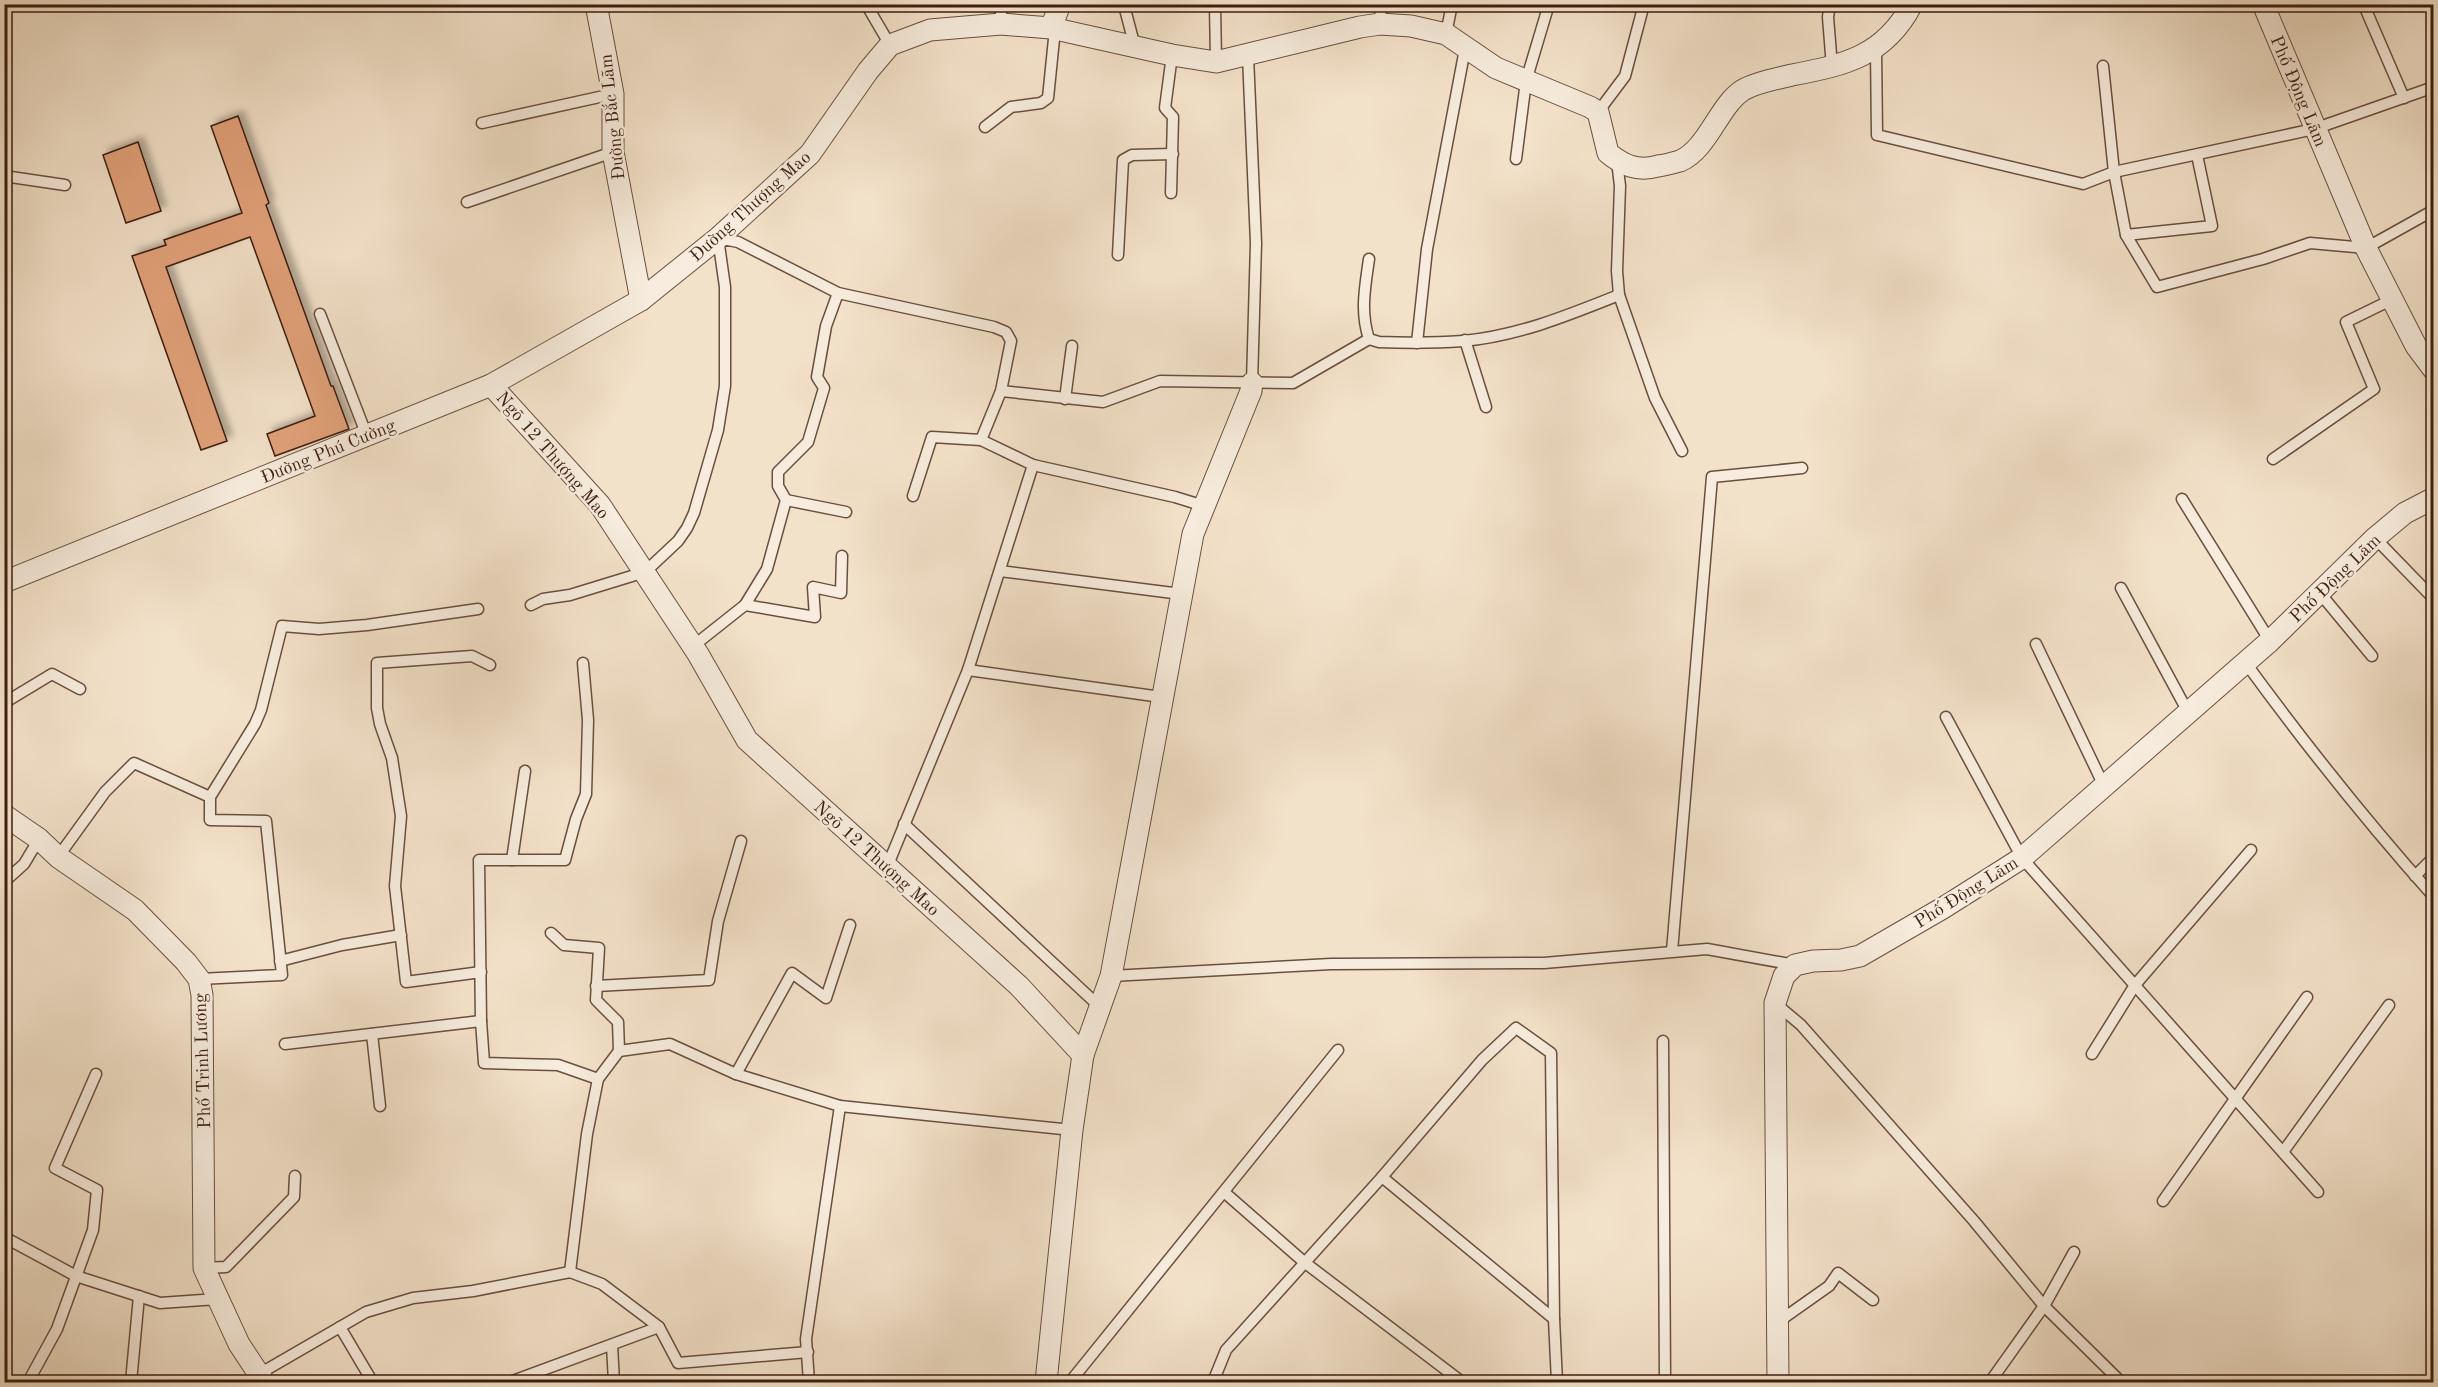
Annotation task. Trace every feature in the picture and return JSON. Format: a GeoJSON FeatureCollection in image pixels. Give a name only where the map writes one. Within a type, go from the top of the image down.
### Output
{"type":"FeatureCollection","features":[{"type":"Feature","properties":{"kind":"street","name":"Đường Bắc Lãm"},"geometry":{"type":"LineString","coordinates":[[596,4],[613,94],[613,152],[641,300]]}},
{"type":"Feature","properties":{"kind":"street"},"geometry":{"type":"LineString","coordinates":[[1053,28],[1060,4]]}},
{"type":"Feature","properties":{"kind":"street"},"geometry":{"type":"LineString","coordinates":[[890,45],[930,30],[1001,14],[1172,56],[1216,62],[1248,56],[1301,41],[1381,14],[1446,34],[1496,68],[1598,112],[1608,153],[1628,167],[1650,168],[1682,160],[1705,140],[1726,108],[1743,90],[1774,79],[1832,68],[1876,49],[1902,24],[1912,4]]}},
{"type":"Feature","properties":{"kind":"street","name":"Phố Động Lãm"},"geometry":{"type":"LineString","coordinates":[[2263,4],[2366,248],[2391,300],[2427,347],[2433,370]]}},
{"type":"Feature","properties":{"kind":"street","name":"Đường Thượng Mao"},"geometry":{"type":"LineString","coordinates":[[641,300],[718,238],[810,154],[890,45]]}},
{"type":"Feature","properties":{"kind":"street","name":"Đường Phú Cường"},"geometry":{"type":"LineString","coordinates":[[4,582],[262,472],[367,436],[491,385],[641,300]]}},
{"type":"Feature","properties":{"kind":"street"},"geometry":{"type":"LineString","coordinates":[[1046,1383],[1072,1130],[1083,1055],[1111,976],[1193,534],[1251,391],[1252,383]]}},
{"type":"Feature","properties":{"kind":"street","name":"Ngõ 12 Thượng Mao"},"geometry":{"type":"LineString","coordinates":[[491,385],[600,505],[692,646],[747,740],[1019,986],[1083,1055]]}},
{"type":"Feature","properties":{"kind":"street","name":"Phố Động Lãm"},"geometry":{"type":"LineString","coordinates":[[1795,965],[1860,956],[1943,908],[2022,858],[2270,641],[2375,538],[2405,513],[2433,498]]}},
{"type":"Feature","properties":{"kind":"street","name":"Phố Trinh Lương"},"geometry":{"type":"LineString","coordinates":[[4,815],[39,839],[58,857],[135,910],[186,962],[199,979],[203,1017],[204,1268],[239,1344],[262,1378]]}},
{"type":"Feature","properties":{"kind":"street"},"geometry":{"type":"LineString","coordinates":[[1778,1383],[1775,1003],[1784,976],[1795,965]]}},
{"type":"Feature","properties":{"kind":"lane"},"geometry":{"type":"LineString","coordinates":[[866,4],[890,45]]}},
{"type":"Feature","properties":{"kind":"lane"},"geometry":{"type":"LineString","coordinates":[[1118,4],[1125,9],[1135,47]]}},
{"type":"Feature","properties":{"kind":"lane"},"geometry":{"type":"LineString","coordinates":[[1215,4],[1216,62]]}},
{"type":"Feature","properties":{"kind":"lane"},"geometry":{"type":"LineString","coordinates":[[1446,34],[1452,4]]}},
{"type":"Feature","properties":{"kind":"lane"},"geometry":{"type":"LineString","coordinates":[[1516,159],[1526,81],[1549,4]]}},
{"type":"Feature","properties":{"kind":"lane"},"geometry":{"type":"LineString","coordinates":[[1598,112],[1625,76],[1644,4]]}},
{"type":"Feature","properties":{"kind":"lane"},"geometry":{"type":"LineString","coordinates":[[1830,4],[1828,17],[1832,68]]}},
{"type":"Feature","properties":{"kind":"lane"},"geometry":{"type":"LineString","coordinates":[[2366,10],[2404,98]]}},
{"type":"Feature","properties":{"kind":"lane"},"geometry":{"type":"LineString","coordinates":[[985,127],[1011,106],[1041,103],[1048,98],[1053,28]]}},
{"type":"Feature","properties":{"kind":"lane"},"geometry":{"type":"LineString","coordinates":[[1416,343],[1427,249],[1465,49]]}},
{"type":"Feature","properties":{"kind":"lane"},"geometry":{"type":"LineString","coordinates":[[1876,49],[1877,135],[2084,184],[2114,172],[2314,129],[2433,87]]}},
{"type":"Feature","properties":{"kind":"lane"},"geometry":{"type":"LineString","coordinates":[[1171,193],[1173,117],[1165,108],[1172,56]]}},
{"type":"Feature","properties":{"kind":"lane"},"geometry":{"type":"LineString","coordinates":[[1248,56],[1256,243],[1252,383]]}},
{"type":"Feature","properties":{"kind":"lane"},"geometry":{"type":"LineString","coordinates":[[2103,66],[2114,172],[2126,235],[2157,287],[2263,259],[2310,243],[2366,248],[2433,210]]}},
{"type":"Feature","properties":{"kind":"lane"},"geometry":{"type":"LineString","coordinates":[[482,123],[613,94]]}},
{"type":"Feature","properties":{"kind":"lane"},"geometry":{"type":"LineString","coordinates":[[467,202],[613,152]]}},
{"type":"Feature","properties":{"kind":"lane"},"geometry":{"type":"LineString","coordinates":[[1118,255],[1123,160],[1132,155],[1173,154]]}},
{"type":"Feature","properties":{"kind":"lane"},"geometry":{"type":"LineString","coordinates":[[2126,235],[2212,226],[2197,155]]}},
{"type":"Feature","properties":{"kind":"lane"},"geometry":{"type":"LineString","coordinates":[[1617,160],[1620,186],[1617,271],[1619,295],[1655,398],[1683,451]]}},
{"type":"Feature","properties":{"kind":"lane"},"geometry":{"type":"LineString","coordinates":[[4,176],[65,185]]}},
{"type":"Feature","properties":{"kind":"lane"},"geometry":{"type":"LineString","coordinates":[[531,605],[543,599],[577,593],[645,572],[678,541],[687,528],[694,513],[718,430],[725,386],[726,288],[718,238],[738,242],[838,293],[994,327],[1006,332],[1011,341],[1001,391],[981,441]]}},
{"type":"Feature","properties":{"kind":"lane"},"geometry":{"type":"LineString","coordinates":[[1369,259],[1363,300],[1364,322],[1370,339]]}},
{"type":"Feature","properties":{"kind":"lane"},"geometry":{"type":"LineString","coordinates":[[838,293],[825,326],[817,377],[824,388],[808,442],[778,472],[777,486],[786,500],[846,512]]}},
{"type":"Feature","properties":{"kind":"lane"},"geometry":{"type":"LineString","coordinates":[[1001,391],[1065,399],[1110,400],[1160,381],[1288,384],[1299,381],[1370,339],[1379,342],[1416,343],[1465,340],[1516,331],[1567,316],[1619,295]]}},
{"type":"Feature","properties":{"kind":"lane"},"geometry":{"type":"LineString","coordinates":[[2273,459],[2374,389],[2346,322],[2391,300]]}},
{"type":"Feature","properties":{"kind":"lane"},"geometry":{"type":"LineString","coordinates":[[320,314],[367,436]]}},
{"type":"Feature","properties":{"kind":"lane"},"geometry":{"type":"LineString","coordinates":[[1465,340],[1486,407]]}},
{"type":"Feature","properties":{"kind":"lane"},"geometry":{"type":"LineString","coordinates":[[1065,399],[1072,346]]}},
{"type":"Feature","properties":{"kind":"lane"},"geometry":{"type":"LineString","coordinates":[[913,496],[932,437],[981,441],[1033,465],[1175,497],[1204,506]]}},
{"type":"Feature","properties":{"kind":"lane"},"geometry":{"type":"LineString","coordinates":[[887,867],[968,670],[1033,465]]}},
{"type":"Feature","properties":{"kind":"lane"},"geometry":{"type":"LineString","coordinates":[[1672,951],[1712,477],[1802,468]]}},
{"type":"Feature","properties":{"kind":"lane"},"geometry":{"type":"LineString","coordinates":[[692,646],[745,605],[767,569],[786,500]]}},
{"type":"Feature","properties":{"kind":"lane"},"geometry":{"type":"LineString","coordinates":[[2182,500],[2270,641]]}},
{"type":"Feature","properties":{"kind":"lane"},"geometry":{"type":"LineString","coordinates":[[2375,538],[2433,599]]}},
{"type":"Feature","properties":{"kind":"lane"},"geometry":{"type":"LineString","coordinates":[[745,605],[815,617],[813,587],[841,593],[842,556]]}},
{"type":"Feature","properties":{"kind":"lane"},"geometry":{"type":"LineString","coordinates":[[1000,571],[1181,594]]}},
{"type":"Feature","properties":{"kind":"lane"},"geometry":{"type":"LineString","coordinates":[[2121,588],[2189,714]]}},
{"type":"Feature","properties":{"kind":"lane"},"geometry":{"type":"LineString","coordinates":[[2319,592],[2372,656]]}},
{"type":"Feature","properties":{"kind":"lane"},"geometry":{"type":"LineString","coordinates":[[199,979],[282,975],[266,821],[210,820],[210,797],[255,724],[282,626],[319,629],[367,625],[478,609]]}},
{"type":"Feature","properties":{"kind":"lane"},"geometry":{"type":"LineString","coordinates":[[2036,644],[2104,786]]}},
{"type":"Feature","properties":{"kind":"lane"},"geometry":{"type":"LineString","coordinates":[[481,972],[406,982],[395,886],[401,816],[392,758],[377,708],[378,663],[472,656],[490,665]]}},
{"type":"Feature","properties":{"kind":"lane"},"geometry":{"type":"LineString","coordinates":[[2245,662],[2302,741],[2433,897]]}},
{"type":"Feature","properties":{"kind":"lane"},"geometry":{"type":"LineString","coordinates":[[583,663],[588,720],[586,794],[576,819],[565,860],[479,860],[482,1021],[484,1063],[558,1065],[598,1079]]}},
{"type":"Feature","properties":{"kind":"lane"},"geometry":{"type":"LineString","coordinates":[[968,670],[1161,697]]}},
{"type":"Feature","properties":{"kind":"lane"},"geometry":{"type":"LineString","coordinates":[[4,703],[52,674],[80,689]]}},
{"type":"Feature","properties":{"kind":"lane"},"geometry":{"type":"LineString","coordinates":[[1946,717],[2022,858],[2318,1192]]}},
{"type":"Feature","properties":{"kind":"lane"},"geometry":{"type":"LineString","coordinates":[[58,857],[105,792],[134,763],[210,797]]}},
{"type":"Feature","properties":{"kind":"lane"},"geometry":{"type":"LineString","coordinates":[[512,860],[525,771]]}},
{"type":"Feature","properties":{"kind":"lane"},"geometry":{"type":"LineString","coordinates":[[904,824],[1100,1007]]}},
{"type":"Feature","properties":{"kind":"lane"},"geometry":{"type":"LineString","coordinates":[[4,882],[24,864],[39,839]]}},
{"type":"Feature","properties":{"kind":"lane"},"geometry":{"type":"LineString","coordinates":[[596,986],[709,980],[717,921],[741,841]]}},
{"type":"Feature","properties":{"kind":"lane"},"geometry":{"type":"LineString","coordinates":[[2092,1054],[2135,986],[2251,850]]}},
{"type":"Feature","properties":{"kind":"lane"},"geometry":{"type":"LineString","coordinates":[[2415,876],[2433,857]]}},
{"type":"Feature","properties":{"kind":"lane"},"geometry":{"type":"LineString","coordinates":[[736,1074],[792,973],[826,998],[850,925]]}},
{"type":"Feature","properties":{"kind":"lane"},"geometry":{"type":"LineString","coordinates":[[551,933],[564,945],[599,948],[596,1000],[618,1022],[620,1051],[598,1079],[587,1134],[570,1272]]}},
{"type":"Feature","properties":{"kind":"lane"},"geometry":{"type":"LineString","coordinates":[[280,961],[342,945],[401,935]]}},
{"type":"Feature","properties":{"kind":"lane"},"geometry":{"type":"LineString","coordinates":[[1111,976],[1330,964],[1544,963],[1707,949],[1795,965]]}},
{"type":"Feature","properties":{"kind":"lane"},"geometry":{"type":"LineString","coordinates":[[2163,1202],[2307,997]]}},
{"type":"Feature","properties":{"kind":"lane"},"geometry":{"type":"LineString","coordinates":[[1775,1003],[1801,1025],[1974,1221],[2044,1306],[2121,1383]]}},
{"type":"Feature","properties":{"kind":"lane"},"geometry":{"type":"LineString","coordinates":[[2283,1152],[2389,1005]]}},
{"type":"Feature","properties":{"kind":"lane"},"geometry":{"type":"LineString","coordinates":[[285,1044],[482,1021]]}},
{"type":"Feature","properties":{"kind":"lane"},"geometry":{"type":"LineString","coordinates":[[1213,1383],[1226,1350],[1382,1177],[1482,1060],[1516,1028],[1551,1053],[1554,1319],[1557,1383]]}},
{"type":"Feature","properties":{"kind":"lane"},"geometry":{"type":"LineString","coordinates":[[372,1034],[380,1106]]}},
{"type":"Feature","properties":{"kind":"lane"},"geometry":{"type":"LineString","coordinates":[[1663,1041],[1665,1383]]}},
{"type":"Feature","properties":{"kind":"lane"},"geometry":{"type":"LineString","coordinates":[[620,1051],[670,1044],[736,1074],[840,1106],[1072,1130]]}},
{"type":"Feature","properties":{"kind":"lane"},"geometry":{"type":"LineString","coordinates":[[1070,1383],[1338,1050]]}},
{"type":"Feature","properties":{"kind":"lane"},"geometry":{"type":"LineString","coordinates":[[28,1383],[57,1329],[93,1230],[97,1190],[55,1168],[96,1074]]}},
{"type":"Feature","properties":{"kind":"lane"},"geometry":{"type":"LineString","coordinates":[[809,1383],[806,1339],[840,1106]]}},
{"type":"Feature","properties":{"kind":"lane"},"geometry":{"type":"LineString","coordinates":[[204,1268],[226,1267],[278,1215],[294,1197],[295,1176]]}},
{"type":"Feature","properties":{"kind":"lane"},"geometry":{"type":"LineString","coordinates":[[1382,1177],[1554,1319]]}},
{"type":"Feature","properties":{"kind":"lane"},"geometry":{"type":"LineString","coordinates":[[1224,1192],[1304,1262],[1462,1383]]}},
{"type":"Feature","properties":{"kind":"lane"},"geometry":{"type":"LineString","coordinates":[[4,1237],[76,1276],[160,1303],[217,1299]]}},
{"type":"Feature","properties":{"kind":"lane"},"geometry":{"type":"LineString","coordinates":[[1990,1383],[2044,1306],[2074,1252]]}},
{"type":"Feature","properties":{"kind":"lane"},"geometry":{"type":"LineString","coordinates":[[262,1378],[366,1312],[413,1298],[472,1291],[570,1272],[602,1284],[658,1327],[678,1363],[808,1352]]}},
{"type":"Feature","properties":{"kind":"lane"},"geometry":{"type":"LineString","coordinates":[[1777,1322],[1829,1286],[1838,1273],[1874,1300]]}},
{"type":"Feature","properties":{"kind":"lane"},"geometry":{"type":"LineString","coordinates":[[131,1383],[139,1296]]}},
{"type":"Feature","properties":{"kind":"lane"},"geometry":{"type":"LineString","coordinates":[[340,1327],[372,1381]]}},
{"type":"Feature","properties":{"kind":"lane"},"geometry":{"type":"LineString","coordinates":[[510,1383],[658,1327]]}},
{"type":"Feature","properties":{"kind":"lane"},"geometry":{"type":"LineString","coordinates":[[612,1345],[614,1383]]}},
{"type":"Feature","properties":{"kind":"building"},"geometry":{"type":"Polygon","coordinates":[[[238,116],[269,203],[266,205],[331,386],[333,386],[349,429],[275,456],[267,434],[315,416],[250,237],[166,267],[227,441],[201,450],[132,256],[166,245],[164,240],[242,213],[211,126],[238,116]]]}},
{"type":"Feature","properties":{"kind":"building"},"geometry":{"type":"Polygon","coordinates":[[[138,142],[161,211],[126,223],[103,155],[138,142]]]}}]}
